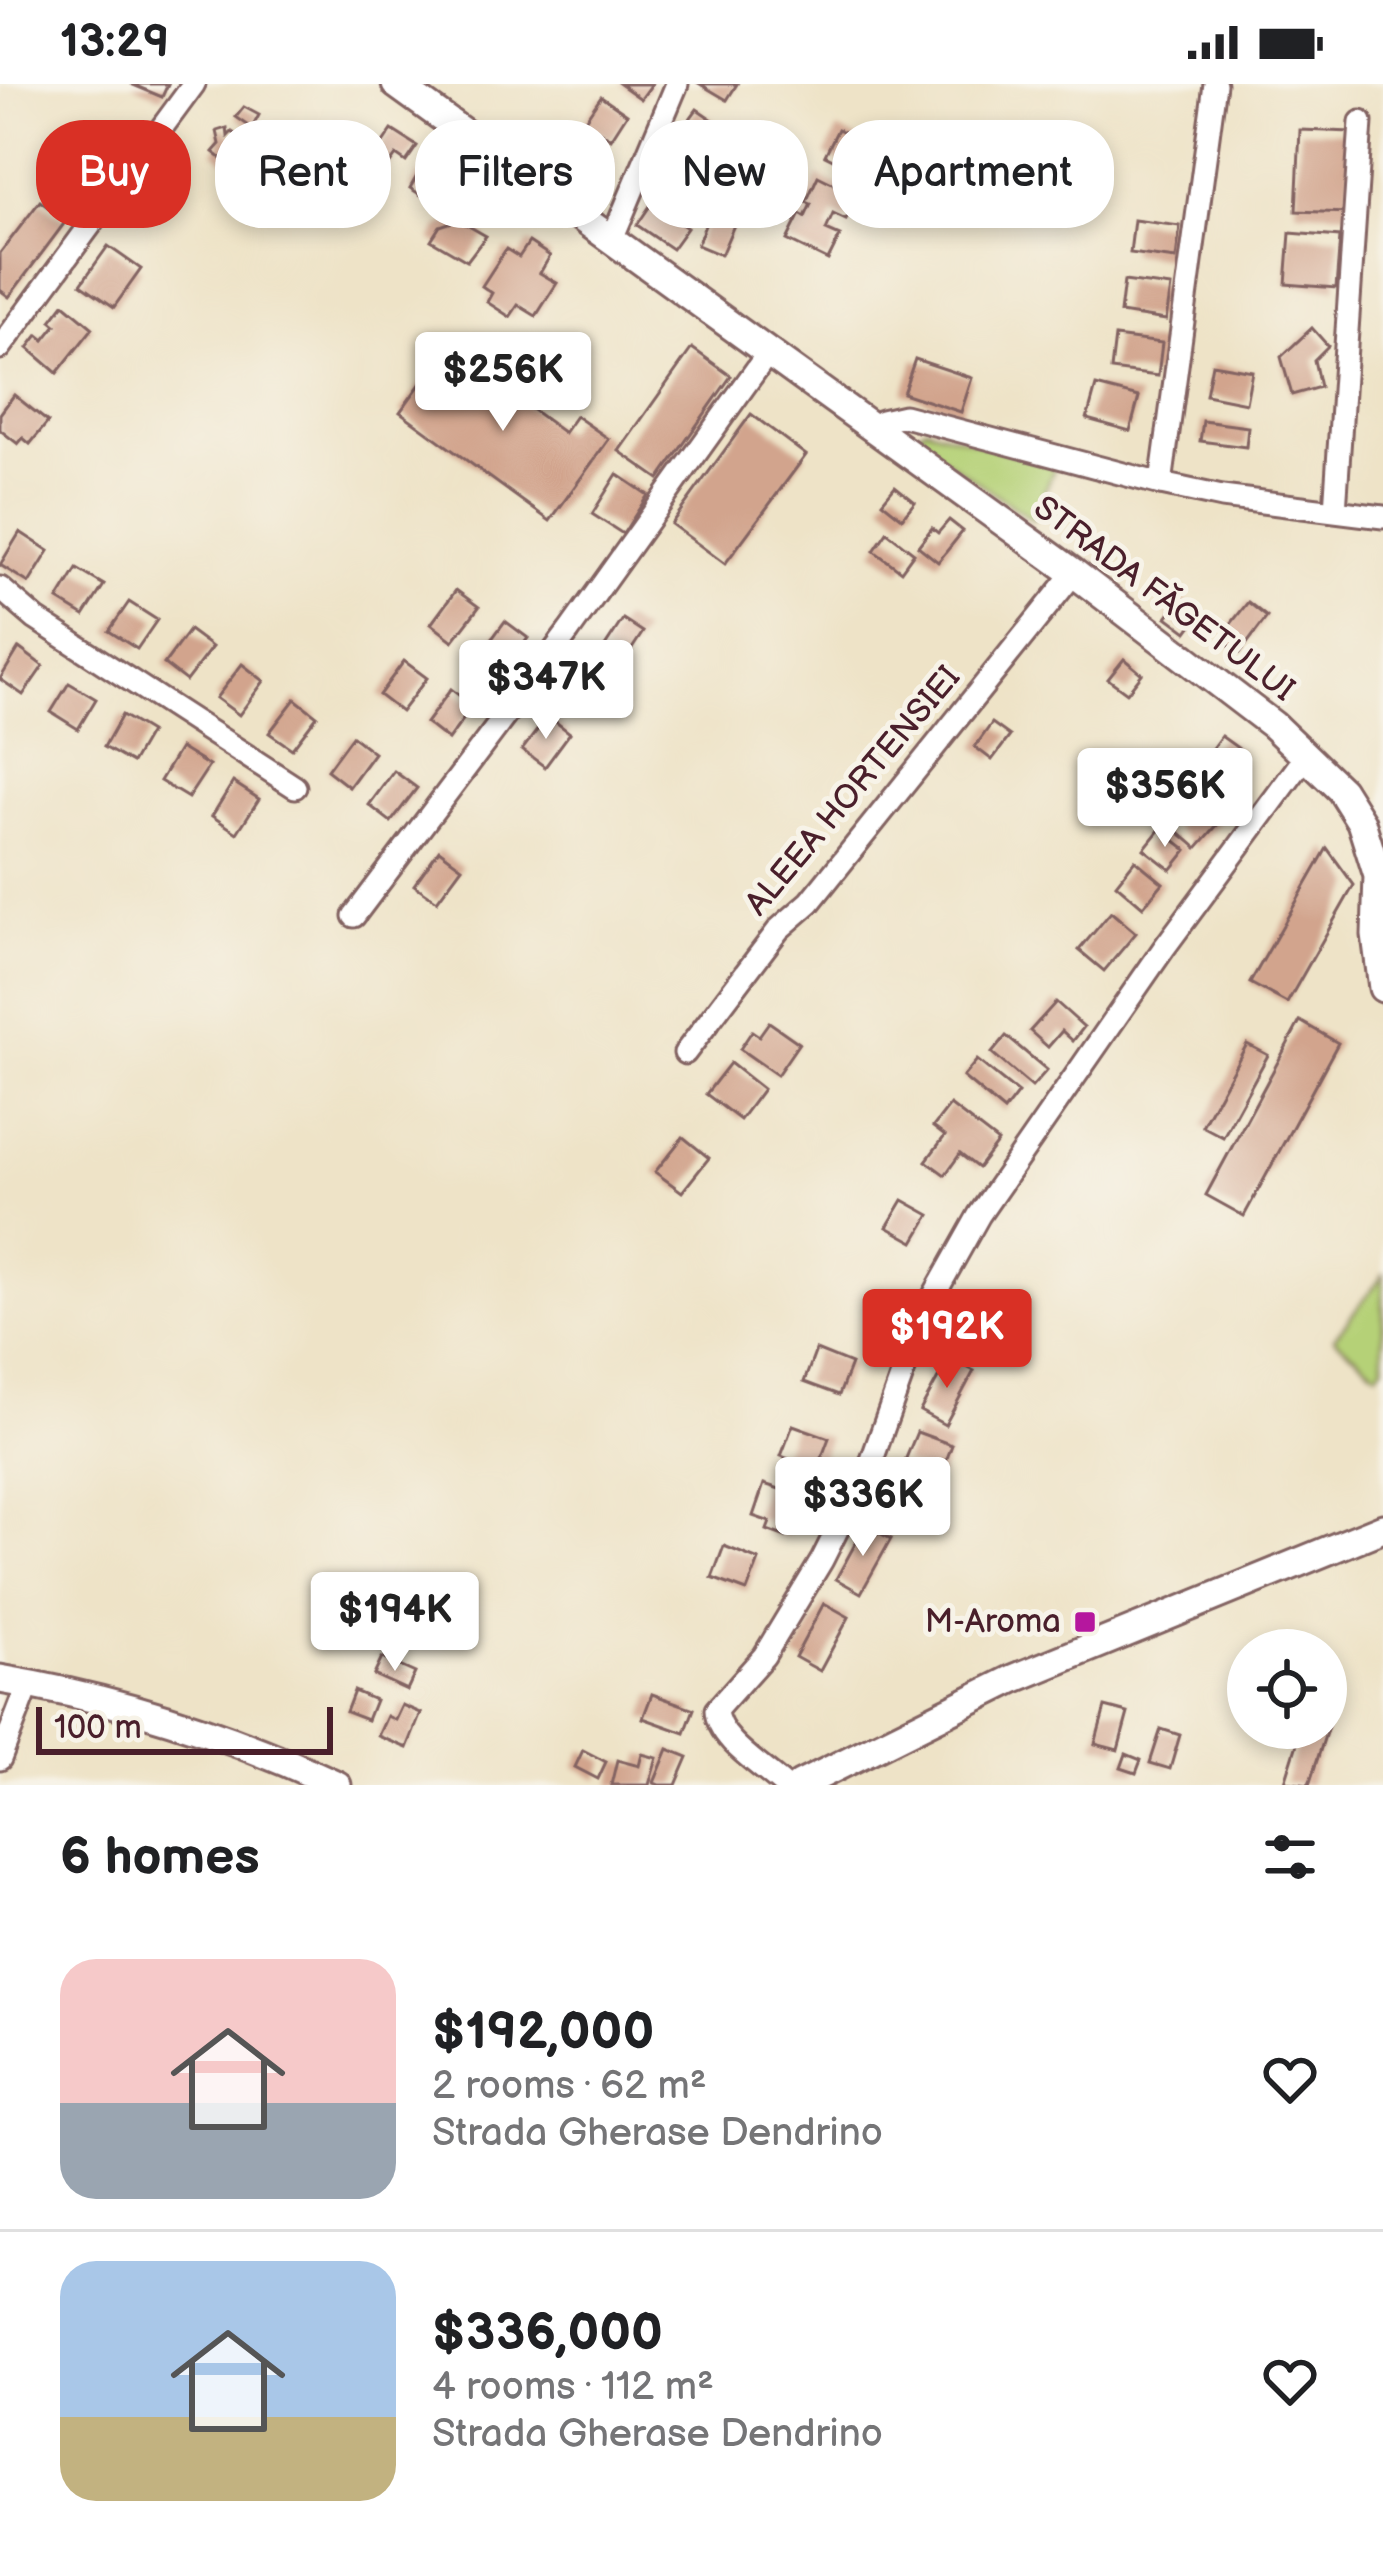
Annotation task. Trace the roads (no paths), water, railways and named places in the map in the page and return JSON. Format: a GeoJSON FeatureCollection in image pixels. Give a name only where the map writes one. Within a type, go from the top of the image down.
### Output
{"type":"FeatureCollection","features":[{"type":"Feature","properties":{"kind":"main road","name":"STRADA FĂGETULUI"},"geometry":{"type":"LineString","coordinates":[[396,84],[1074,573],[1227,686],[1306,756],[1352,803],[1380,866],[1376,935],[1383,988]]}},
{"type":"Feature","properties":{"kind":"main road"},"geometry":{"type":"LineString","coordinates":[[800,1785],[1013,1679],[1383,1528]]}},
{"type":"Feature","properties":{"kind":"main road"},"geometry":{"type":"LineString","coordinates":[[0,1679],[101,1698],[187,1722],[338,1785]]}},
{"type":"Feature","properties":{"kind":"street"},"geometry":{"type":"LineString","coordinates":[[0,348],[194,84]]}},
{"type":"Feature","properties":{"kind":"street"},"geometry":{"type":"LineString","coordinates":[[612,238],[677,84]]}},
{"type":"Feature","properties":{"kind":"street"},"geometry":{"type":"LineString","coordinates":[[1161,484],[1215,84]]}},
{"type":"Feature","properties":{"kind":"street"},"geometry":{"type":"LineString","coordinates":[[1336,506],[1360,122]]}},
{"type":"Feature","properties":{"kind":"street"},"geometry":{"type":"LineString","coordinates":[[1336,506],[1346,465],[1364,258]]}},
{"type":"Feature","properties":{"kind":"street"},"geometry":{"type":"LineString","coordinates":[[354,916],[569,631],[768,353]]}},
{"type":"Feature","properties":{"kind":"street"},"geometry":{"type":"LineString","coordinates":[[873,430],[882,421],[904,416],[1161,484],[1222,496],[1336,506],[1383,517]]}},
{"type":"Feature","properties":{"kind":"street","name":"ALEEA HORTENSIEI"},"geometry":{"type":"LineString","coordinates":[[685,1053],[779,929],[810,902],[1074,573]]}},
{"type":"Feature","properties":{"kind":"street"},"geometry":{"type":"LineString","coordinates":[[0,588],[36,619],[295,787]]}},
{"type":"Feature","properties":{"kind":"street"},"geometry":{"type":"LineString","coordinates":[[783,1785],[726,1738],[716,1726],[716,1710],[764,1656],[822,1560],[872,1460],[924,1313],[979,1216],[1164,949],[1306,756]]}},
{"type":"Feature","properties":{"kind":"street"},"geometry":{"type":"LineString","coordinates":[[0,1760],[29,1684]]}},
{"type":"Feature","properties":{"kind":"place","name":"M-Aroma"},"geometry":{"type":"Point","coordinates":[1085,1622]}}]}
